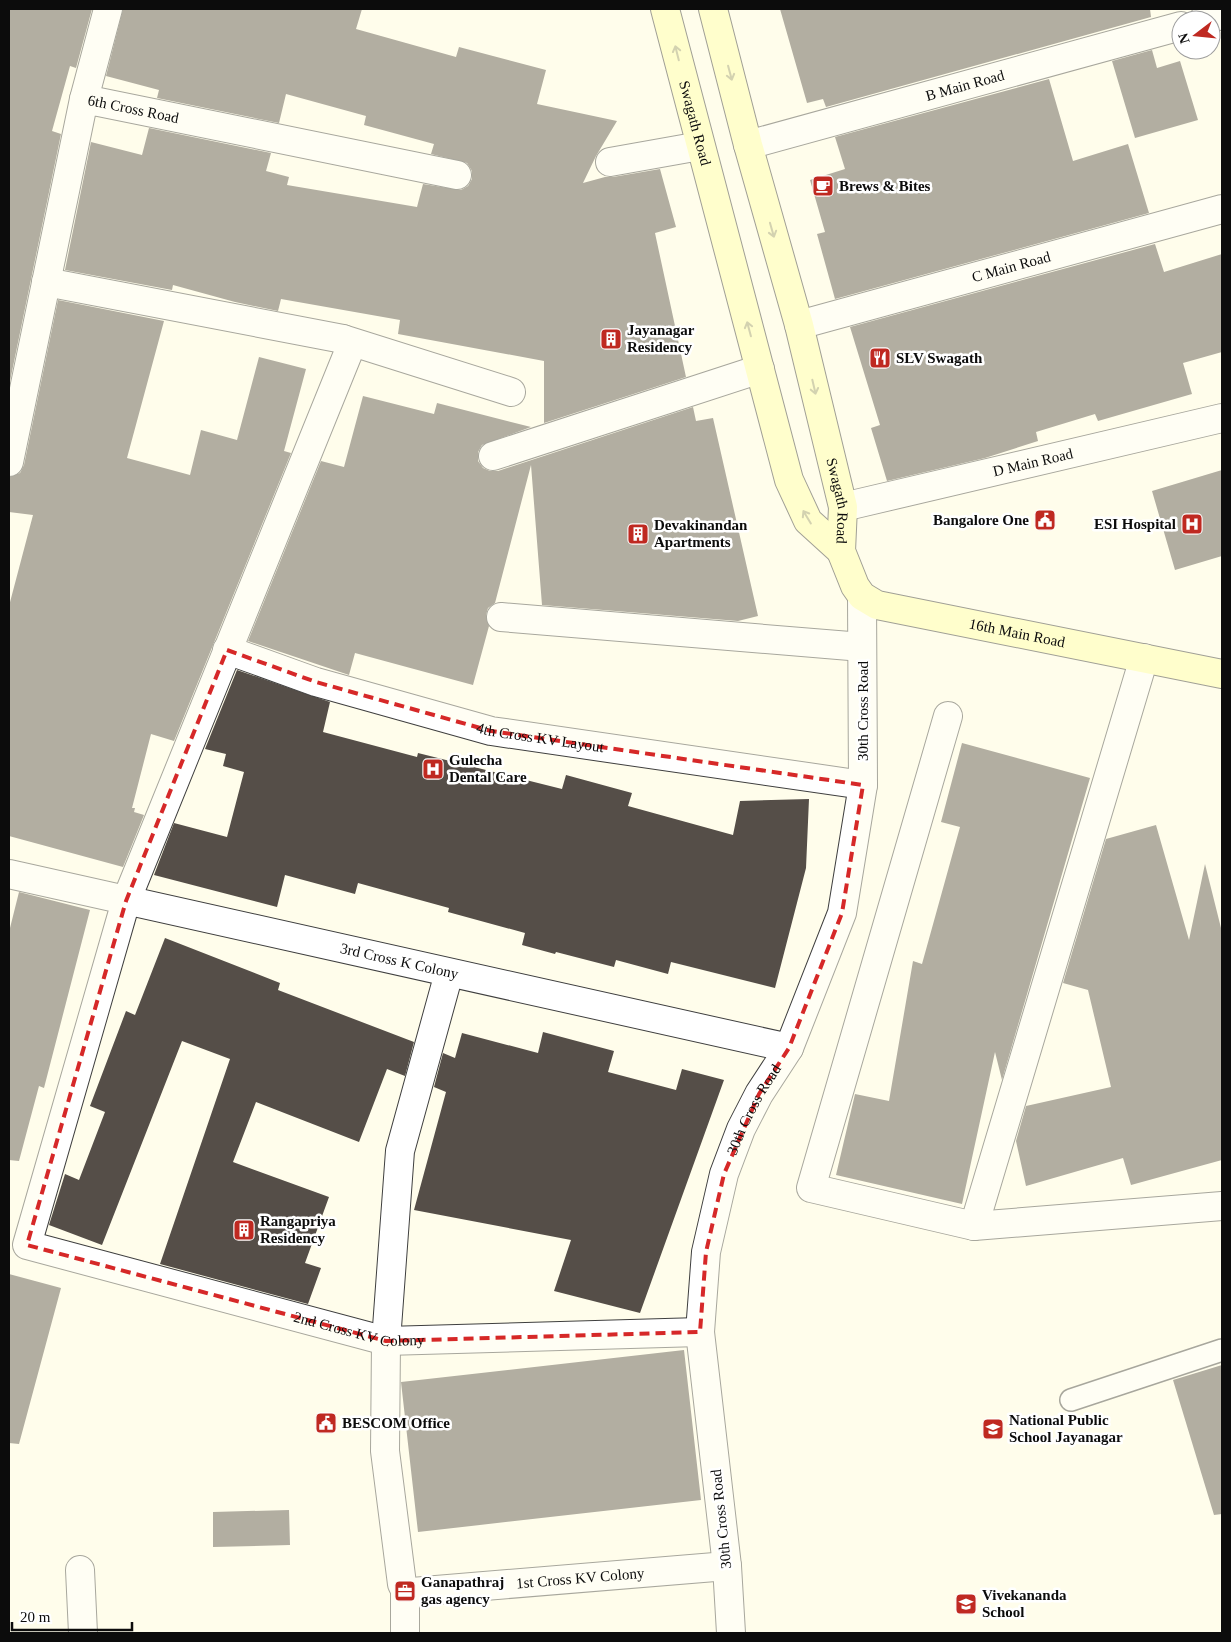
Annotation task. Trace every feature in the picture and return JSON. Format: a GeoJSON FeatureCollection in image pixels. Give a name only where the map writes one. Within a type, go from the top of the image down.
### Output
{"type":"FeatureCollection","features":[{"type":"Feature","properties":{"kind":"main road","name":"Swagath Road"},"geometry":{"type":"LineString","coordinates":[[665,9],[700,146],[793,488],[808,521],[841,551]]}},
{"type":"Feature","properties":{"kind":"main road","name":"Swagath Road"},"geometry":{"type":"LineString","coordinates":[[713,9],[748,145],[799,325],[843,507],[841,551]]}},
{"type":"Feature","properties":{"kind":"main road"},"geometry":{"type":"LineString","coordinates":[[841,551],[855,586],[862,596]]}},
{"type":"Feature","properties":{"kind":"main road","name":"16th Main Road"},"geometry":{"type":"LineString","coordinates":[[862,596],[878,605],[1222,674]]}},
{"type":"Feature","properties":{"kind":"street"},"geometry":{"type":"LineString","coordinates":[[84,99],[108,9]]}},
{"type":"Feature","properties":{"kind":"street","name":"B Main Road"},"geometry":{"type":"LineString","coordinates":[[748,145],[1171,29]]}},
{"type":"Feature","properties":{"kind":"street","name":"6th Cross Road"},"geometry":{"type":"LineString","coordinates":[[9,462],[84,99],[457,175]]}},
{"type":"Feature","properties":{"kind":"street"},"geometry":{"type":"LineString","coordinates":[[610,162],[700,146]]}},
{"type":"Feature","properties":{"kind":"street","name":"C Main Road"},"geometry":{"type":"LineString","coordinates":[[799,325],[1222,209]]}},
{"type":"Feature","properties":{"kind":"street"},"geometry":{"type":"LineString","coordinates":[[46,282],[343,339],[511,392]]}},
{"type":"Feature","properties":{"kind":"street"},"geometry":{"type":"LineString","coordinates":[[126,901],[349,351],[348,345],[343,339]]}},
{"type":"Feature","properties":{"kind":"street"},"geometry":{"type":"LineString","coordinates":[[493,456],[760,369]]}},
{"type":"Feature","properties":{"kind":"street","name":"D Main Road"},"geometry":{"type":"LineString","coordinates":[[843,507],[1222,418]]}},
{"type":"Feature","properties":{"kind":"street","name":"30th Cross Road"},"geometry":{"type":"LineString","coordinates":[[731,1633],[727,1566],[700,1332],[706,1252],[724,1174],[741,1129],[759,1094],[789,1048],[842,913],[863,785],[862,596]]}},
{"type":"Feature","properties":{"kind":"street"},"geometry":{"type":"LineString","coordinates":[[501,617],[862,647]]}},
{"type":"Feature","properties":{"kind":"street","name":"4th Cross KV Layout"},"geometry":{"type":"LineString","coordinates":[[227,650],[316,682],[492,731],[863,785]]}},
{"type":"Feature","properties":{"kind":"street"},"geometry":{"type":"LineString","coordinates":[[974,1226],[1144,658]]}},
{"type":"Feature","properties":{"kind":"street"},"geometry":{"type":"LineString","coordinates":[[948,716],[810,1188],[974,1226],[1222,1206]]}},
{"type":"Feature","properties":{"kind":"street","name":"3rd Cross K Colony"},"geometry":{"type":"LineString","coordinates":[[9,874],[789,1048]]}},
{"type":"Feature","properties":{"kind":"street","name":"2nd Cross KV Colony"},"geometry":{"type":"LineString","coordinates":[[126,901],[27,1245],[386,1341],[700,1332]]}},
{"type":"Feature","properties":{"kind":"street"},"geometry":{"type":"LineString","coordinates":[[405,1633],[405,1590],[402,1584],[385,1451],[386,1341],[400,1151],[449,973]]}},
{"type":"Feature","properties":{"kind":"street","name":"1st Cross KV Colony"},"geometry":{"type":"LineString","coordinates":[[405,1590],[412,1592],[727,1566]]}},
{"type":"Feature","properties":{"kind":"street"},"geometry":{"type":"LineString","coordinates":[[80,1570],[83,1633]]}},
{"type":"Feature","properties":{"kind":"lane"},"geometry":{"type":"LineString","coordinates":[[1071,1400],[1222,1350]]}},
{"type":"Feature","properties":{"kind":"highlighted area"},"geometry":{"type":"Polygon","coordinates":[[[227,650],[316,682],[491,731],[863,785],[842,913],[789,1048],[759,1094],[724,1174],[706,1252],[700,1332],[386,1341],[27,1245],[126,901],[227,650]]]}},
{"type":"Feature","properties":{"kind":"building"},"geometry":{"type":"Polygon","coordinates":[[[9,9],[92,9],[76,68],[70,66],[52,131],[61,134],[9,386],[9,9]]]}},
{"type":"Feature","properties":{"kind":"building"},"geometry":{"type":"Polygon","coordinates":[[[123,9],[362,9],[356,29],[456,57],[459,47],[546,70],[537,104],[617,121],[596,156],[583,183],[605,177],[660,169],[676,227],[655,233],[686,377],[544,423],[544,361],[398,334],[400,320],[281,299],[278,311],[235,302],[173,285],[172,290],[65,270],[91,142],[142,155],[149,128],[271,153],[266,171],[289,177],[287,185],[417,207],[423,184],[461,190],[468,186],[472,179],[472,171],[467,163],[431,154],[434,144],[364,125],[366,116],[286,94],[279,123],[157,98],[159,90],[106,76],[123,9]]]}},
{"type":"Feature","properties":{"kind":"building"},"geometry":{"type":"Polygon","coordinates":[[[780,9],[1150,9],[1151,17],[826,107],[823,99],[807,103],[780,9]]]}},
{"type":"Feature","properties":{"kind":"building"},"geometry":{"type":"Polygon","coordinates":[[[1152,50],[1157,68],[1180,61],[1198,120],[1135,138],[1112,61],[1152,50]]]}},
{"type":"Feature","properties":{"kind":"building"},"geometry":{"type":"Polygon","coordinates":[[[1049,79],[1073,161],[1128,144],[1149,213],[835,299],[817,234],[825,232],[810,180],[845,169],[835,137],[1049,79]]]}},
{"type":"Feature","properties":{"kind":"building"},"geometry":{"type":"Polygon","coordinates":[[[1155,244],[1164,272],[1222,254],[1222,352],[1183,363],[1192,394],[1098,421],[1095,414],[1036,432],[1038,441],[985,458],[887,481],[871,428],[880,425],[850,327],[1155,244]]]}},
{"type":"Feature","properties":{"kind":"building"},"geometry":{"type":"Polygon","coordinates":[[[58,300],[164,321],[127,458],[190,475],[201,430],[237,440],[259,357],[306,369],[284,451],[291,453],[174,741],[151,734],[132,808],[135,808],[134,812],[144,815],[123,867],[9,836],[9,606],[33,515],[9,512],[9,477],[20,473],[24,465],[58,300]]]}},
{"type":"Feature","properties":{"kind":"building"},"geometry":{"type":"Polygon","coordinates":[[[363,396],[434,414],[437,403],[531,427],[482,445],[478,452],[478,461],[483,468],[490,471],[498,471],[693,407],[696,421],[713,418],[758,616],[738,621],[542,605],[531,465],[495,603],[488,608],[486,615],[489,626],[473,685],[355,653],[349,675],[248,641],[321,461],[344,467],[363,396]]]}},
{"type":"Feature","properties":{"kind":"building","name":"ESI Hospital"},"geometry":{"type":"Polygon","coordinates":[[[1222,470],[1222,556],[1175,570],[1152,491],[1222,470]]]}},
{"type":"Feature","properties":{"kind":"building"},"geometry":{"type":"Polygon","coordinates":[[[237,670],[330,702],[323,732],[417,757],[418,753],[562,789],[566,775],[632,793],[628,806],[733,835],[740,801],[809,799],[806,868],[775,988],[671,962],[668,974],[616,960],[614,967],[556,952],[555,954],[522,945],[525,933],[448,912],[449,908],[358,883],[355,894],[285,875],[277,907],[154,875],[174,823],[227,837],[244,772],[223,766],[226,754],[205,749],[237,670]]]}},
{"type":"Feature","properties":{"kind":"building"},"geometry":{"type":"Polygon","coordinates":[[[962,743],[1090,778],[1002,1080],[995,1052],[962,1204],[836,1175],[855,1094],[889,1101],[913,961],[922,964],[960,827],[941,822],[962,743]]]}},
{"type":"Feature","properties":{"kind":"building"},"geometry":{"type":"Polygon","coordinates":[[[1156,825],[1189,940],[1205,864],[1222,932],[1222,1160],[1131,1185],[1123,1158],[1026,1186],[1016,1141],[1026,1106],[1111,1087],[1088,990],[1063,983],[1106,839],[1156,825]]]}},
{"type":"Feature","properties":{"kind":"building"},"geometry":{"type":"Polygon","coordinates":[[[19,892],[90,910],[44,1088],[39,1086],[19,1161],[9,1160],[9,932],[19,892]]]}},
{"type":"Feature","properties":{"kind":"building"},"geometry":{"type":"Polygon","coordinates":[[[165,938],[280,983],[278,990],[414,1042],[405,1076],[387,1069],[359,1142],[256,1102],[233,1162],[329,1197],[305,1263],[321,1268],[308,1304],[160,1264],[230,1059],[182,1041],[102,1245],[49,1225],[65,1174],[79,1180],[105,1112],[90,1106],[126,1011],[135,1015],[165,938]]]}},
{"type":"Feature","properties":{"kind":"building"},"geometry":{"type":"Polygon","coordinates":[[[543,1032],[614,1051],[608,1072],[676,1090],[682,1069],[724,1080],[640,1313],[554,1291],[571,1240],[414,1210],[446,1092],[434,1087],[443,1053],[455,1058],[462,1033],[538,1053],[543,1032]]]}},
{"type":"Feature","properties":{"kind":"building"},"geometry":{"type":"Polygon","coordinates":[[[9,1274],[61,1288],[19,1444],[9,1443],[9,1274]]]}},
{"type":"Feature","properties":{"kind":"building"},"geometry":{"type":"Polygon","coordinates":[[[684,1350],[701,1500],[418,1532],[401,1382],[684,1350]]]}},
{"type":"Feature","properties":{"kind":"building"},"geometry":{"type":"Polygon","coordinates":[[[1222,1365],[1222,1514],[1214,1515],[1173,1380],[1222,1365]]]}},
{"type":"Feature","properties":{"kind":"building"},"geometry":{"type":"Polygon","coordinates":[[[289,1510],[290,1545],[213,1547],[213,1512],[289,1510]]]}},
{"type":"Feature","properties":{"kind":"place","name":"Brews & Bites"},"geometry":{"type":"Point","coordinates":[823,186]}},
{"type":"Feature","properties":{"kind":"place","name":"Jayanagar Residency"},"geometry":{"type":"Point","coordinates":[611,339]}},
{"type":"Feature","properties":{"kind":"place","name":"SLV Swagath"},"geometry":{"type":"Point","coordinates":[880,358]}},
{"type":"Feature","properties":{"kind":"place","name":"Bangalore One"},"geometry":{"type":"Point","coordinates":[1045,520]}},
{"type":"Feature","properties":{"kind":"place","name":"ESI Hospital"},"geometry":{"type":"Point","coordinates":[1192,524]}},
{"type":"Feature","properties":{"kind":"place","name":"Devakinandan Apartments"},"geometry":{"type":"Point","coordinates":[638,534]}},
{"type":"Feature","properties":{"kind":"place","name":"Gulecha Dental Care"},"geometry":{"type":"Point","coordinates":[433,769]}},
{"type":"Feature","properties":{"kind":"place","name":"Rangapriya Residency"},"geometry":{"type":"Point","coordinates":[244,1230]}},
{"type":"Feature","properties":{"kind":"place","name":"BESCOM Office"},"geometry":{"type":"Point","coordinates":[326,1423]}},
{"type":"Feature","properties":{"kind":"place","name":"National Public School Jayanagar"},"geometry":{"type":"Point","coordinates":[993,1429]}},
{"type":"Feature","properties":{"kind":"place","name":"Ganapathraj gas agency"},"geometry":{"type":"Point","coordinates":[405,1591]}},
{"type":"Feature","properties":{"kind":"place","name":"Vivekananda School"},"geometry":{"type":"Point","coordinates":[966,1604]}}]}
